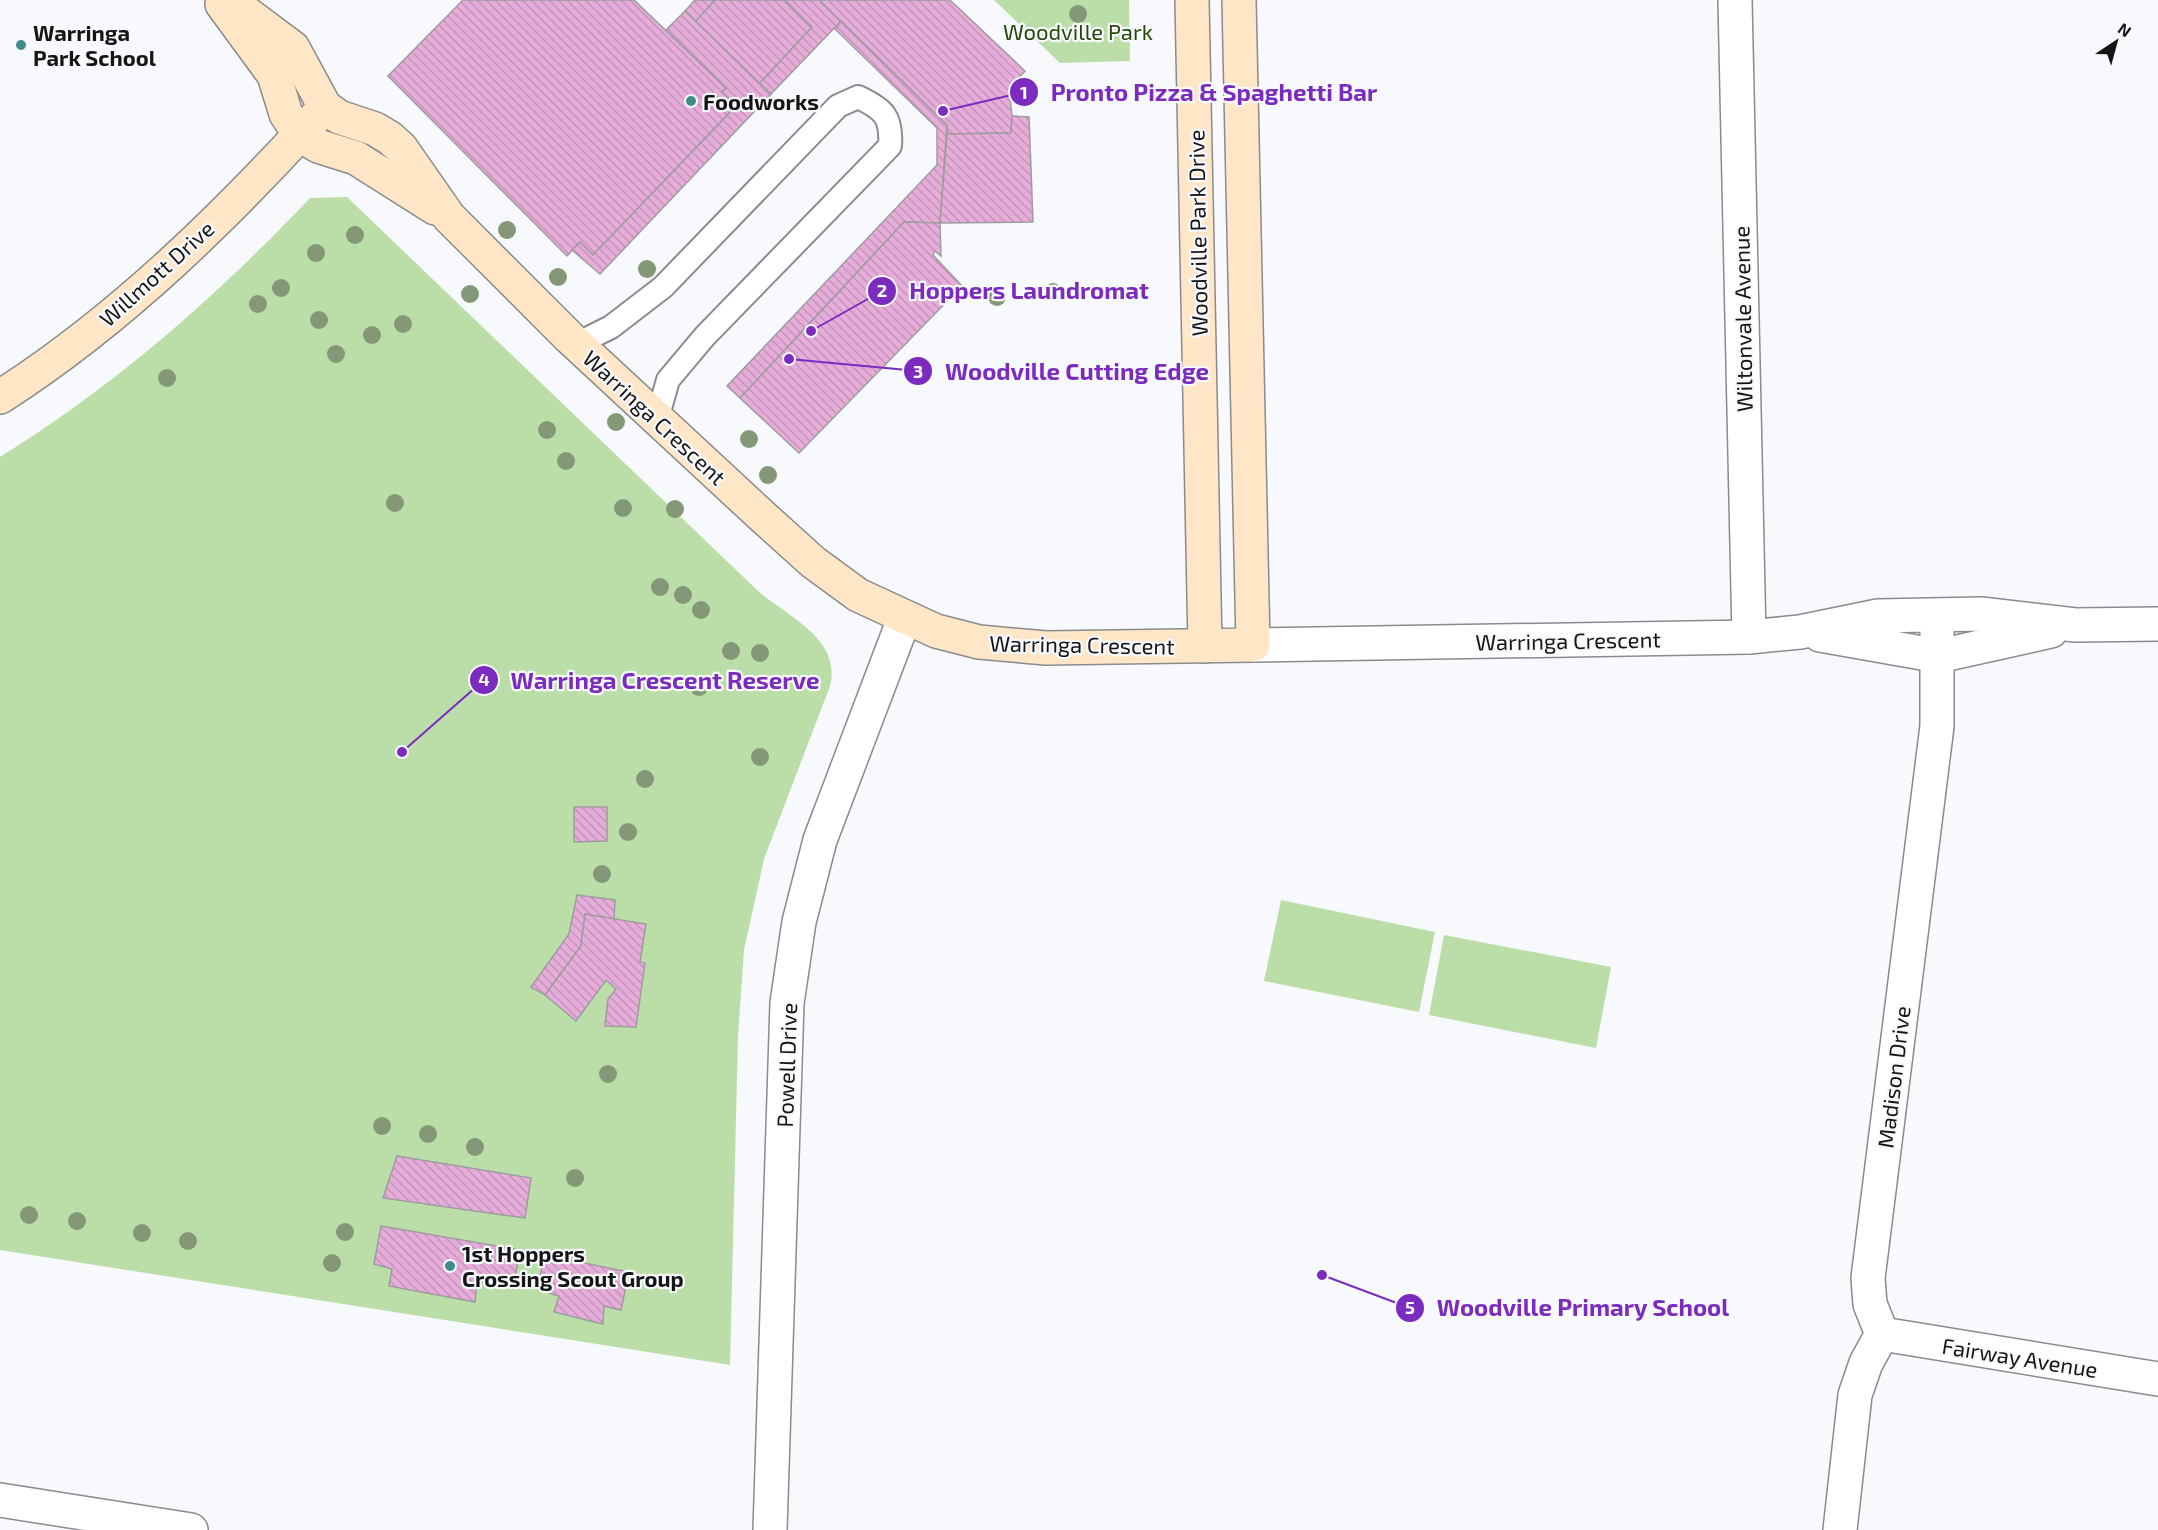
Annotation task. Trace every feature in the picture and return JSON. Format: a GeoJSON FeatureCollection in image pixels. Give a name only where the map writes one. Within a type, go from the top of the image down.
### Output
{"type":"FeatureCollection","features":[{"type":"Feature","properties":{"kind":"street"},"geometry":{"type":"LineString","coordinates":[[219,0],[274,75],[286,114],[300,135]]}},
{"type":"Feature","properties":{"kind":"street"},"geometry":{"type":"LineString","coordinates":[[229,0],[294,48],[325,107]]}},
{"type":"Feature","properties":{"kind":"street","name":"Woodville Park Drive"},"geometry":{"type":"LineString","coordinates":[[1192,0],[1206,646]]}},
{"type":"Feature","properties":{"kind":"street","name":"Woodville Park Drive"},"geometry":{"type":"LineString","coordinates":[[1239,0],[1253,645]]}},
{"type":"Feature","properties":{"kind":"street","name":"Wiltonvale Avenue"},"geometry":{"type":"LineString","coordinates":[[1735,0],[1749,637]]}},
{"type":"Feature","properties":{"kind":"street","name":"Willmott Drive"},"geometry":{"type":"LineString","coordinates":[[0,397],[51,364],[120,308],[188,248],[325,107]]}},
{"type":"Feature","properties":{"kind":"street","name":"Warringa Crescent"},"geometry":{"type":"LineString","coordinates":[[325,107],[339,117],[375,129],[401,148],[449,217],[577,344],[813,562],[858,595],[904,619],[936,631],[979,642],[1046,648],[1749,637],[1800,632],[1861,618],[1981,614],[2075,625],[2158,624]]}},
{"type":"Feature","properties":{"kind":"street","name":"Warringa Crescent"},"geometry":{"type":"LineString","coordinates":[[300,135],[318,146],[356,158],[449,217]]}},
{"type":"Feature","properties":{"kind":"street","name":"Madison Drive"},"geometry":{"type":"LineString","coordinates":[[1882,1334],[1870,1304],[1868,1278],[1937,726],[1939,656],[1937,616]]}},
{"type":"Feature","properties":{"kind":"street","name":"Powell Drive"},"geometry":{"type":"LineString","coordinates":[[770,1530],[787,1003],[800,922],[820,840],[904,619]]}},
{"type":"Feature","properties":{"kind":"street","name":"Warringa Crescent"},"geometry":{"type":"LineString","coordinates":[[1800,632],[1939,656],[2075,625]]}},
{"type":"Feature","properties":{"kind":"street"},"geometry":{"type":"LineString","coordinates":[[1840,1530],[1855,1395],[1866,1363],[1882,1334]]}},
{"type":"Feature","properties":{"kind":"street","name":"Fairway Avenue"},"geometry":{"type":"LineString","coordinates":[[1882,1334],[2158,1379]]}},
{"type":"Feature","properties":{"kind":"street"},"geometry":{"type":"LineString","coordinates":[[0,1500],[191,1530]]}},
{"type":"Feature","properties":{"kind":"lane"},"geometry":{"type":"LineString","coordinates":[[577,344],[611,327],[663,286],[838,106],[858,97],[876,105],[891,126],[890,146],[705,336],[668,380],[657,419]]}},
{"type":"Feature","properties":{"kind":"green space","name":"Woodville Park"},"geometry":{"type":"Polygon","coordinates":[[[994,0],[1129,0],[1130,61],[1060,63],[994,0]]]}},
{"type":"Feature","properties":{"kind":"green space"},"geometry":{"type":"Polygon","coordinates":[[[347,197],[757,590],[810,630],[828,655],[832,669],[830,686],[764,859],[744,950],[738,1036],[730,1365],[0,1250],[0,457],[84,400],[163,338],[238,270],[310,198],[347,197]]]}},
{"type":"Feature","properties":{"kind":"green space"},"geometry":{"type":"Polygon","coordinates":[[[1281,900],[1435,932],[1419,1012],[1264,981],[1281,900]]]}},
{"type":"Feature","properties":{"kind":"green space"},"geometry":{"type":"Polygon","coordinates":[[[1444,935],[1611,967],[1596,1048],[1429,1015],[1444,935]]]}},
{"type":"Feature","properties":{"kind":"building"},"geometry":{"type":"Polygon","coordinates":[[[463,0],[634,0],[726,88],[722,92],[737,105],[593,255],[580,242],[567,256],[388,76],[463,0]]]}},
{"type":"Feature","properties":{"kind":"building"},"geometry":{"type":"Polygon","coordinates":[[[695,0],[715,0],[695,22],[685,11],[695,0]]]}},
{"type":"Feature","properties":{"kind":"building"},"geometry":{"type":"Polygon","coordinates":[[[715,0],[785,0],[812,27],[759,84],[695,22],[715,0]]]}},
{"type":"Feature","properties":{"kind":"building"},"geometry":{"type":"Polygon","coordinates":[[[785,0],[819,0],[841,21],[771,94],[759,84],[812,27],[785,0]]]}},
{"type":"Feature","properties":{"kind":"building"},"geometry":{"type":"Polygon","coordinates":[[[819,0],[950,0],[1025,71],[1009,88],[1011,133],[947,134],[947,125],[819,0]]]}},
{"type":"Feature","properties":{"kind":"building"},"geometry":{"type":"Polygon","coordinates":[[[685,11],[771,94],[600,274],[572,250],[580,242],[593,255],[737,105],[722,92],[726,88],[666,30],[685,11]]]}},
{"type":"Feature","properties":{"kind":"building"},"geometry":{"type":"Polygon","coordinates":[[[841,21],[947,125],[940,223],[904,222],[740,398],[727,386],[937,165],[937,128],[835,29],[841,21]]]}},
{"type":"Feature","properties":{"kind":"building"},"geometry":{"type":"Polygon","coordinates":[[[1012,116],[1029,117],[1033,222],[940,223],[947,134],[1011,133],[1012,116]]]}},
{"type":"Feature","properties":{"kind":"building"},"geometry":{"type":"Polygon","coordinates":[[[904,222],[940,223],[941,256],[935,251],[933,255],[962,286],[799,453],[740,398],[904,222]]]}},
{"type":"Feature","properties":{"kind":"building"},"geometry":{"type":"Polygon","coordinates":[[[574,807],[607,807],[607,841],[574,842],[574,807]]]}},
{"type":"Feature","properties":{"kind":"building"},"geometry":{"type":"Polygon","coordinates":[[[577,895],[615,900],[614,919],[585,914],[581,946],[545,995],[531,987],[569,934],[577,895]]]}},
{"type":"Feature","properties":{"kind":"building"},"geometry":{"type":"Polygon","coordinates":[[[585,914],[646,924],[640,962],[645,963],[636,1027],[605,1026],[608,999],[616,989],[606,980],[576,1021],[545,995],[581,946],[585,914]]]}},
{"type":"Feature","properties":{"kind":"building"},"geometry":{"type":"Polygon","coordinates":[[[397,1156],[531,1178],[525,1218],[383,1198],[397,1156]]]}},
{"type":"Feature","properties":{"kind":"building","name":"1st Hoppers Crossing Scout Group"},"geometry":{"type":"Polygon","coordinates":[[[381,1226],[520,1250],[513,1289],[477,1281],[475,1302],[389,1286],[392,1269],[374,1264],[381,1226]]]}},
{"type":"Feature","properties":{"kind":"building"},"geometry":{"type":"Polygon","coordinates":[[[544,1255],[629,1272],[621,1310],[604,1306],[603,1324],[554,1312],[559,1296],[538,1290],[544,1255]]]}},
{"type":"Feature","properties":{"kind":"place","name":"Warringa Park School"},"geometry":{"type":"Point","coordinates":[21,45]}},
{"type":"Feature","properties":{"kind":"place","name":"Foodworks"},"geometry":{"type":"Point","coordinates":[691,101]}},
{"type":"Feature","properties":{"kind":"place","name":"Pronto Pizza & Spaghetti Bar"},"geometry":{"type":"Point","coordinates":[943,111]}},
{"type":"Feature","properties":{"kind":"place","name":"Hoppers Laundromat"},"geometry":{"type":"Point","coordinates":[811,331]}},
{"type":"Feature","properties":{"kind":"place","name":"Woodville Cutting Edge"},"geometry":{"type":"Point","coordinates":[789,359]}},
{"type":"Feature","properties":{"kind":"place","name":"Warringa Crescent Reserve"},"geometry":{"type":"Point","coordinates":[402,752]}},
{"type":"Feature","properties":{"kind":"place","name":"1st Hoppers Crossing Scout Group"},"geometry":{"type":"Point","coordinates":[450,1266]}},
{"type":"Feature","properties":{"kind":"place","name":"Woodville Primary School"},"geometry":{"type":"Point","coordinates":[1322,1275]}}]}
